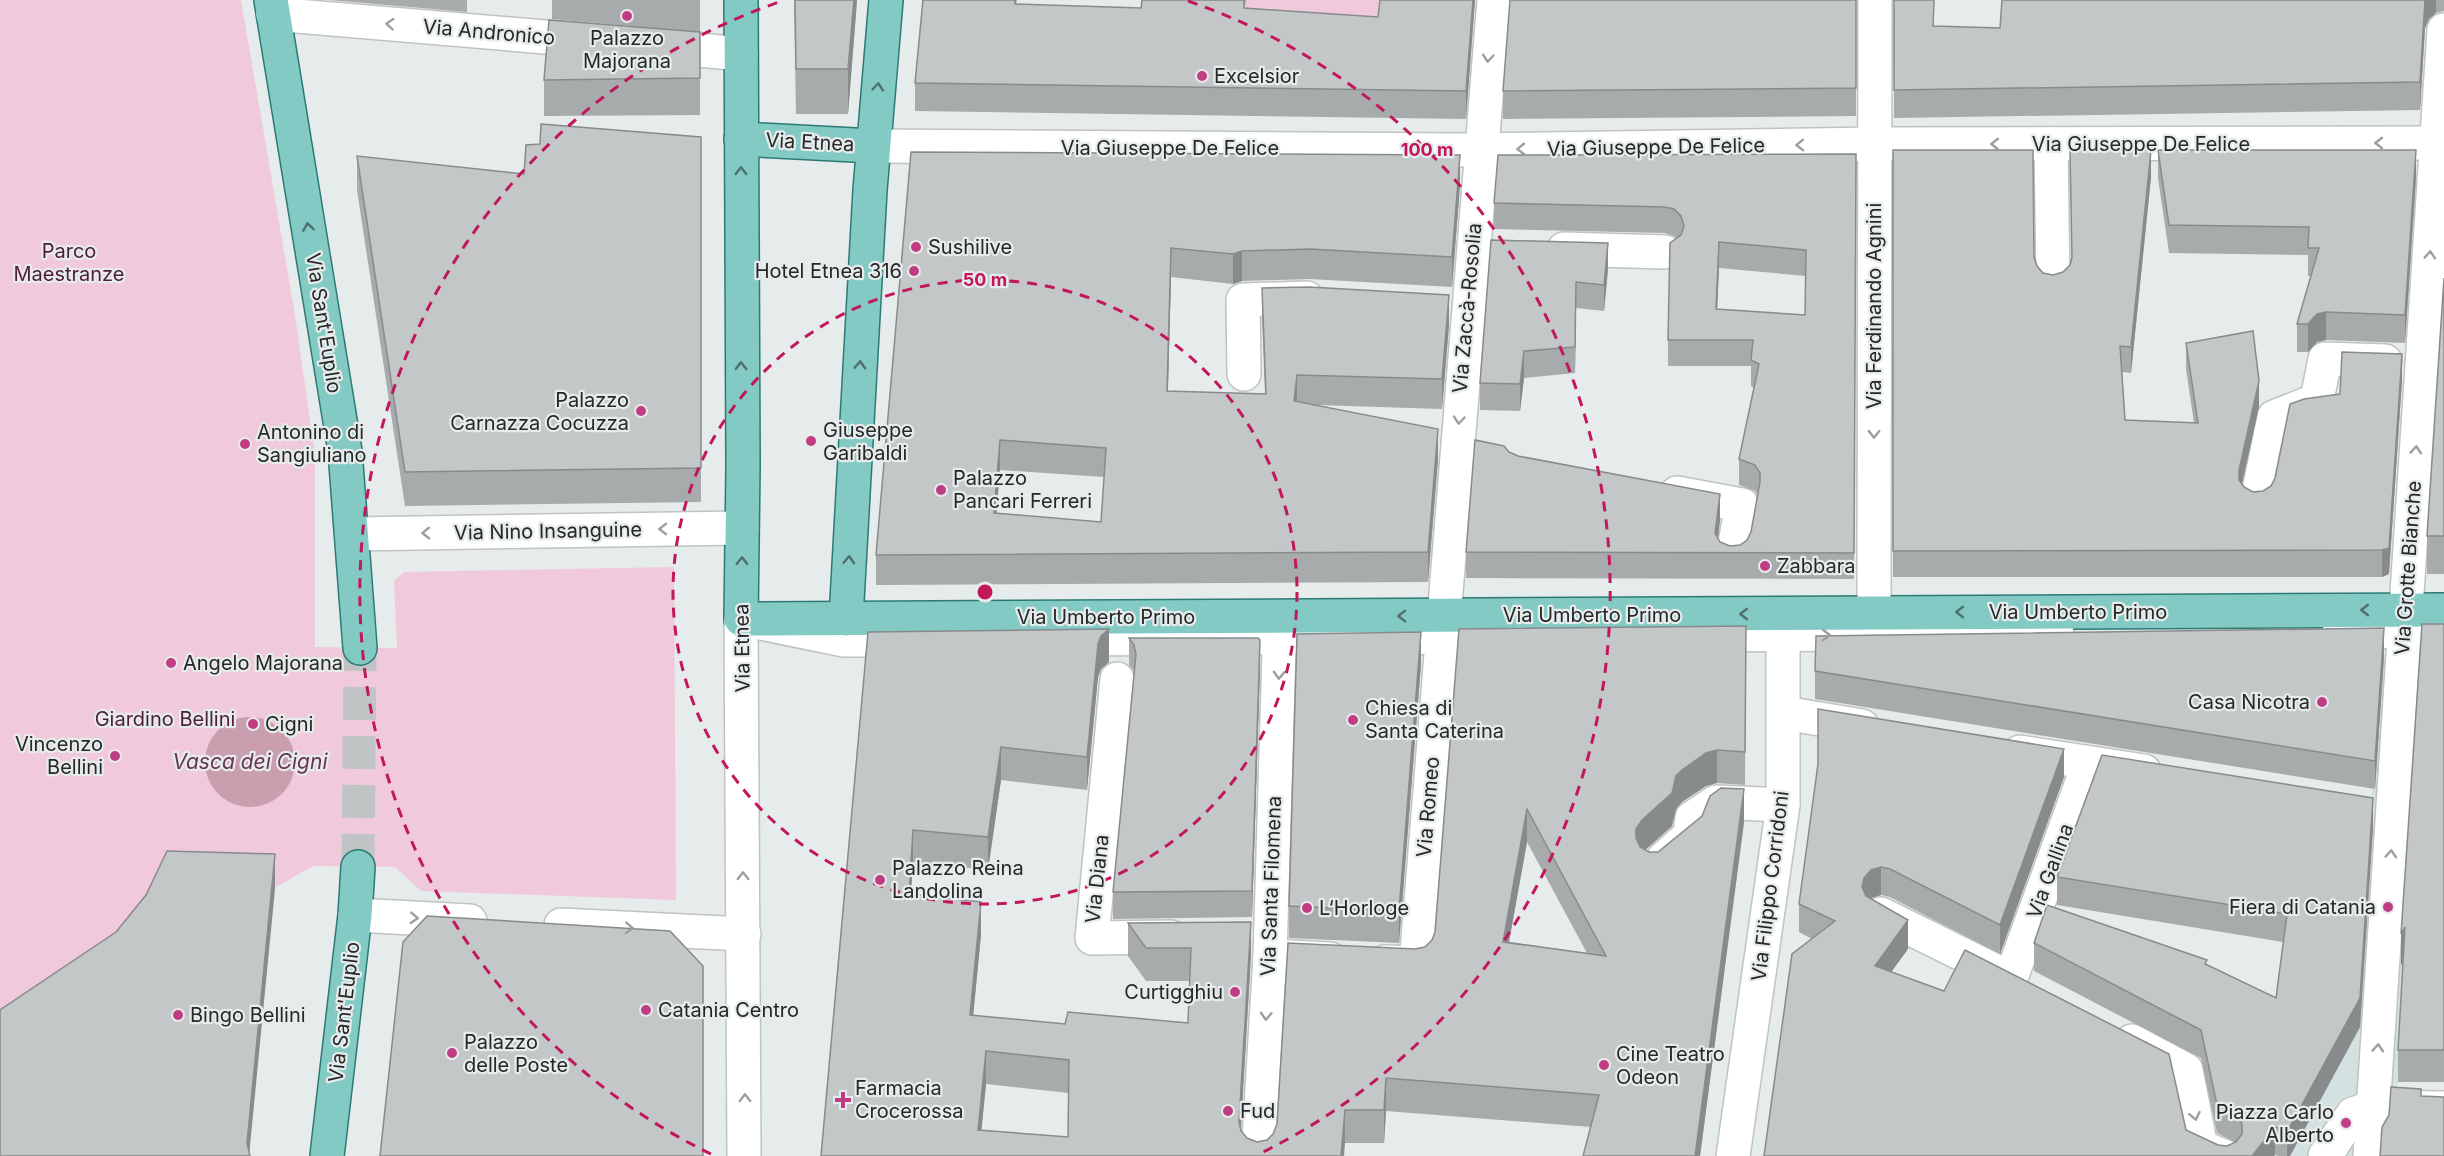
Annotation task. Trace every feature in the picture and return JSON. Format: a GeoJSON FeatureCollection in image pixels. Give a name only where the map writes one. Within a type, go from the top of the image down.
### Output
{"type":"FeatureCollection","features":[{"type":"Feature","properties":{"kind":"main road","name":"Via Etnea"},"geometry":{"type":"LineString","coordinates":[[741,0],[741,619]]}},
{"type":"Feature","properties":{"kind":"main road"},"geometry":{"type":"LineString","coordinates":[[873,146],[886,0]]}},
{"type":"Feature","properties":{"kind":"main road","name":"Via Sant'Euplio"},"geometry":{"type":"LineString","coordinates":[[272,7],[345,451],[360,648]]}},
{"type":"Feature","properties":{"kind":"main road","name":"Via Etnea"},"geometry":{"type":"LineString","coordinates":[[741,139],[873,146],[846,618]]}},
{"type":"Feature","properties":{"kind":"main road","name":"Via Umberto Primo"},"geometry":{"type":"LineString","coordinates":[[741,619],[846,618],[1280,627],[1783,624],[1874,613],[2404,621],[2444,610]]}},
{"type":"Feature","properties":{"kind":"main road","name":"Via Sant'Euplio"},"geometry":{"type":"LineString","coordinates":[[327,1156],[355,915],[358,867]]}},
{"type":"Feature","properties":{"kind":"street","name":"Via Zaccà-Rosolia"},"geometry":{"type":"LineString","coordinates":[[1443,626],[1455,306],[1486,248],[1480,149],[1494,0]]}},
{"type":"Feature","properties":{"kind":"street","name":"Via Ferdinando Agnini"},"geometry":{"type":"LineString","coordinates":[[1874,613],[1875,0]]}},
{"type":"Feature","properties":{"kind":"street","name":"Via Andronico"},"geometry":{"type":"LineString","coordinates":[[272,7],[741,54]]}},
{"type":"Feature","properties":{"kind":"street","name":"Via Grotte Bianche"},"geometry":{"type":"LineString","coordinates":[[2374,1107],[2404,621],[2441,143],[2444,30]]}},
{"type":"Feature","properties":{"kind":"street","name":"Via Giuseppe De Felice"},"geometry":{"type":"LineString","coordinates":[[873,146],[1480,149],[1874,144],[2441,143]]}},
{"type":"Feature","properties":{"kind":"street"},"geometry":{"type":"LineString","coordinates":[[2051,144],[2053,283]]}},
{"type":"Feature","properties":{"kind":"street"},"geometry":{"type":"LineString","coordinates":[[1535,249],[1665,252]]}},
{"type":"Feature","properties":{"kind":"street"},"geometry":{"type":"LineString","coordinates":[[1244,374],[1243,300],[1309,297],[1342,299]]}},
{"type":"Feature","properties":{"kind":"street"},"geometry":{"type":"LineString","coordinates":[[2257,500],[2274,417],[2317,400],[2325,359],[2423,362]]}},
{"type":"Feature","properties":{"kind":"street"},"geometry":{"type":"LineString","coordinates":[[1644,487],[1742,505],[1732,554]]}},
{"type":"Feature","properties":{"kind":"street","name":"Via Nino Insanguine"},"geometry":{"type":"LineString","coordinates":[[353,534],[742,528]]}},
{"type":"Feature","properties":{"kind":"street"},"geometry":{"type":"LineString","coordinates":[[741,619],[844,640],[1280,627]]}},
{"type":"Feature","properties":{"kind":"street","name":"Via Etnea"},"geometry":{"type":"LineString","coordinates":[[741,619],[744,1156]]}},
{"type":"Feature","properties":{"kind":"street"},"geometry":{"type":"LineString","coordinates":[[1783,624],[2404,621],[2444,631]]}},
{"type":"Feature","properties":{"kind":"street","name":"Via Filippo Corridoni"},"geometry":{"type":"LineString","coordinates":[[1733,1156],[1783,805],[1783,624]]}},
{"type":"Feature","properties":{"kind":"street","name":"Via Romeo"},"geometry":{"type":"LineString","coordinates":[[1262,943],[1416,963],[1443,626]]}},
{"type":"Feature","properties":{"kind":"street","name":"Via Santa Filomena"},"geometry":{"type":"LineString","coordinates":[[1258,1156],[1262,943],[1280,627]]}},
{"type":"Feature","properties":{"kind":"street","name":"Via Diana"},"geometry":{"type":"LineString","coordinates":[[1117,679],[1092,938],[1198,937]]}},
{"type":"Feature","properties":{"kind":"street"},"geometry":{"type":"LineString","coordinates":[[1784,713],[1891,731]]}},
{"type":"Feature","properties":{"kind":"street"},"geometry":{"type":"LineString","coordinates":[[1996,748],[2171,776]]}},
{"type":"Feature","properties":{"kind":"street","name":"Via Gallina"},"geometry":{"type":"LineString","coordinates":[[2011,978],[2089,763]]}},
{"type":"Feature","properties":{"kind":"street"},"geometry":{"type":"LineString","coordinates":[[1654,867],[1690,836],[1692,818],[1716,802],[1783,805]]}},
{"type":"Feature","properties":{"kind":"street"},"geometry":{"type":"LineString","coordinates":[[2358,806],[2394,811]]}},
{"type":"Feature","properties":{"kind":"street"},"geometry":{"type":"LineString","coordinates":[[1881,914],[2043,995]]}},
{"type":"Feature","properties":{"kind":"street"},"geometry":{"type":"LineString","coordinates":[[355,915],[496,922]]}},
{"type":"Feature","properties":{"kind":"street"},"geometry":{"type":"LineString","coordinates":[[531,924],[744,934]]}},
{"type":"Feature","properties":{"kind":"street"},"geometry":{"type":"LineString","coordinates":[[2105,1027],[2186,1070],[2201,1147],[2224,1156]]}},
{"type":"Feature","properties":{"kind":"street"},"geometry":{"type":"LineString","coordinates":[[2370,1156],[2374,1107]]}},
{"type":"Feature","properties":{"kind":"street"},"geometry":{"type":"LineString","coordinates":[[2325,1156],[2353,1114],[2374,1107],[2444,1108]]}},
{"type":"Feature","properties":{"kind":"shaded area","name":"Fiera di Catania"},"geometry":{"type":"Polygon","coordinates":[[[2427,656],[2398,1082],[2385,1129],[2370,1156],[2289,1156],[2360,1024],[2372,792],[2383,657],[2427,656]]]}},
{"type":"Feature","properties":{"kind":"green space","name":"Giardino Bellini"},"geometry":{"type":"Polygon","coordinates":[[[0,0],[241,0],[295,315],[315,455],[315,647],[397,648],[394,581],[404,572],[674,567],[676,900],[421,891],[395,867],[313,866],[0,1045],[0,0]]]}},
{"type":"Feature","properties":{"kind":"green space"},"geometry":{"type":"Polygon","coordinates":[[[1246,0],[1383,0],[1379,30],[1244,36],[1246,0]]]}},
{"type":"Feature","properties":{"kind":"water","name":"Vasca dei Cigni"},"geometry":{"type":"Polygon","coordinates":[[[250,717],[267,720],[282,730],[292,745],[295,762],[292,779],[282,794],[267,804],[250,807],[233,804],[218,794],[208,779],[205,762],[208,745],[218,730],[233,720],[250,717]]]}},
{"type":"Feature","properties":{"kind":"building"},"geometry":{"type":"Polygon","coordinates":[[[795,0],[854,0],[848,69],[796,69],[795,0]]]}},
{"type":"Feature","properties":{"kind":"building"},"geometry":{"type":"Polygon","coordinates":[[[923,0],[1015,0],[1015,4],[1141,8],[1142,0],[1244,0],[1244,8],[1378,17],[1380,0],[1473,0],[1466,91],[915,83],[923,0]]]}},
{"type":"Feature","properties":{"kind":"building"},"geometry":{"type":"Polygon","coordinates":[[[1510,0],[1856,0],[1856,88],[1503,91],[1510,0]]]}},
{"type":"Feature","properties":{"kind":"building"},"geometry":{"type":"Polygon","coordinates":[[[1894,0],[1934,0],[1933,26],[2000,28],[2002,0],[2425,0],[2420,82],[1894,90],[1894,0]]]}},
{"type":"Feature","properties":{"kind":"building"},"geometry":{"type":"Polygon","coordinates":[[[549,20],[700,32],[700,78],[544,80],[549,20]]]}},
{"type":"Feature","properties":{"kind":"building"},"geometry":{"type":"Polygon","coordinates":[[[541,124],[701,137],[701,468],[405,472],[357,156],[524,174],[526,145],[540,144],[541,124]]]}},
{"type":"Feature","properties":{"kind":"building"},"geometry":{"type":"Polygon","coordinates":[[[1893,150],[2033,150],[2034,257],[2043,273],[2053,275],[2063,272],[2070,265],[2072,257],[2070,150],[2151,150],[2131,347],[2120,346],[2125,420],[2198,423],[2186,343],[2253,331],[2259,381],[2239,470],[2239,480],[2244,487],[2253,492],[2263,491],[2271,486],[2275,478],[2290,404],[2304,399],[2340,394],[2342,352],[2402,354],[2389,548],[2382,550],[1893,551],[1893,150]]]}},
{"type":"Feature","properties":{"kind":"building"},"geometry":{"type":"Polygon","coordinates":[[[2158,150],[2416,150],[2405,315],[2326,312],[2317,314],[2308,324],[2297,324],[2319,248],[2308,248],[2309,227],[2169,225],[2158,150]]]}},
{"type":"Feature","properties":{"kind":"building"},"geometry":{"type":"Polygon","coordinates":[[[911,152],[1460,155],[1452,257],[1310,249],[1242,251],[1233,254],[1171,248],[1167,391],[1266,394],[1262,288],[1309,287],[1449,295],[1442,379],[1297,375],[1294,401],[1438,429],[1428,552],[876,555],[911,152]],[[1000,440],[994,513],[1101,522],[1106,448],[1000,440]]]}},
{"type":"Feature","properties":{"kind":"building"},"geometry":{"type":"Polygon","coordinates":[[[1856,154],[1854,553],[1466,552],[1475,440],[1504,446],[1509,452],[1518,456],[1720,494],[1715,533],[1720,542],[1730,546],[1740,545],[1747,540],[1751,532],[1760,482],[1760,473],[1755,465],[1739,459],[1759,364],[1751,360],[1753,340],[1668,340],[1670,243],[1681,235],[1684,226],[1681,216],[1674,209],[1665,207],[1494,203],[1498,155],[1856,154]],[[1719,242],[1716,309],[1805,315],[1806,250],[1719,242]]]}},
{"type":"Feature","properties":{"kind":"building"},"geometry":{"type":"Polygon","coordinates":[[[1491,240],[1608,243],[1604,285],[1576,282],[1575,347],[1524,351],[1520,384],[1480,383],[1491,240]]]}},
{"type":"Feature","properties":{"kind":"building"},"geometry":{"type":"Polygon","coordinates":[[[2444,278],[2444,536],[2427,536],[2444,278]]]}},
{"type":"Feature","properties":{"kind":"building"},"geometry":{"type":"Polygon","coordinates":[[[2422,624],[2444,624],[2444,1050],[2398,1050],[2405,927],[2401,934],[2422,624]]]}},
{"type":"Feature","properties":{"kind":"building"},"geometry":{"type":"Polygon","coordinates":[[[1746,626],[1745,752],[1717,750],[1706,753],[1676,776],[1672,793],[1642,820],[1636,829],[1636,838],[1640,847],[1649,852],[1658,852],[1702,816],[1710,796],[1721,788],[1744,789],[1695,1156],[1583,1156],[1599,1095],[1386,1078],[1384,1110],[1345,1110],[1341,1156],[821,1156],[868,632],[1109,629],[1101,636],[1098,644],[1087,757],[1001,747],[988,837],[913,830],[909,894],[981,902],[970,1015],[1065,1024],[1068,1012],[1188,1023],[1191,948],[1146,948],[1128,923],[1251,922],[1239,1122],[1241,1131],[1247,1138],[1257,1142],[1267,1140],[1273,1134],[1277,1124],[1288,943],[1415,949],[1425,947],[1432,940],[1435,932],[1459,629],[1746,626]],[[1527,809],[1503,942],[1606,956],[1527,809]],[[986,1051],[978,1130],[1068,1137],[1069,1060],[986,1051]]]}},
{"type":"Feature","properties":{"kind":"building"},"geometry":{"type":"Polygon","coordinates":[[[2384,628],[2375,761],[1815,671],[1816,636],[2384,628]]]}},
{"type":"Feature","properties":{"kind":"building"},"geometry":{"type":"Polygon","coordinates":[[[1421,632],[1399,911],[1289,906],[1297,634],[1421,632]]]}},
{"type":"Feature","properties":{"kind":"building"},"geometry":{"type":"Polygon","coordinates":[[[1129,638],[1258,638],[1260,640],[1252,891],[1113,892],[1136,654],[1129,638]]]}},
{"type":"Feature","properties":{"kind":"building"},"geometry":{"type":"Polygon","coordinates":[[[1818,709],[2064,749],[2000,925],[1890,869],[1881,867],[1871,870],[1864,878],[1862,887],[1866,896],[1908,920],[1875,966],[1944,991],[1965,950],[2169,1054],[2186,1130],[2218,1145],[2227,1146],[2236,1142],[2242,1134],[2242,1124],[2238,1116],[2217,1105],[2201,1030],[2034,943],[2047,905],[2207,960],[2205,964],[2276,998],[2287,914],[2057,877],[2102,755],[2373,798],[2360,998],[2287,1132],[2275,1127],[2252,1156],[1764,1156],[1792,954],[1835,921],[1799,904],[1818,764],[1818,709]]]}},
{"type":"Feature","properties":{"kind":"building","name":"Bingo Bellini"},"geometry":{"type":"Polygon","coordinates":[[[167,851],[275,854],[247,1143],[250,1156],[0,1156],[0,1010],[116,932],[146,895],[167,851]]]}},
{"type":"Feature","properties":{"kind":"building","name":"Palazzo delle Poste"},"geometry":{"type":"Polygon","coordinates":[[[427,916],[670,931],[703,966],[703,1156],[380,1156],[403,942],[427,916]]]}},
{"type":"Feature","properties":{"kind":"building"},"geometry":{"type":"Polygon","coordinates":[[[2391,1087],[2421,1089],[2421,1096],[2444,1097],[2444,1156],[2380,1156],[2382,1127],[2389,1115],[2391,1087]]]}},
{"type":"Feature","properties":{"kind":"tunnel"},"geometry":{"type":"LineString","coordinates":[[358,867],[360,648]]}},
{"type":"Feature","properties":{"kind":"place","name":"Palazzo Majorana"},"geometry":{"type":"Point","coordinates":[627,16]}},
{"type":"Feature","properties":{"kind":"place","name":"Excelsior"},"geometry":{"type":"Point","coordinates":[1202,76]}},
{"type":"Feature","properties":{"kind":"place","name":"Sushilive"},"geometry":{"type":"Point","coordinates":[916,247]}},
{"type":"Feature","properties":{"kind":"place","name":"Hotel Etnea 316"},"geometry":{"type":"Point","coordinates":[914,271]}},
{"type":"Feature","properties":{"kind":"place","name":"Palazzo Carnazza Cocuzza"},"geometry":{"type":"Point","coordinates":[641,411]}},
{"type":"Feature","properties":{"kind":"place","name":"Giuseppe Garibaldi"},"geometry":{"type":"Point","coordinates":[811,441]}},
{"type":"Feature","properties":{"kind":"place","name":"Antonino di Sangiuliano"},"geometry":{"type":"Point","coordinates":[245,444]}},
{"type":"Feature","properties":{"kind":"place","name":"Palazzo Pancari Ferreri"},"geometry":{"type":"Point","coordinates":[941,490]}},
{"type":"Feature","properties":{"kind":"place","name":"Zabbara"},"geometry":{"type":"Point","coordinates":[1765,566]}},
{"type":"Feature","properties":{"kind":"place","name":"Angelo Majorana"},"geometry":{"type":"Point","coordinates":[171,663]}},
{"type":"Feature","properties":{"kind":"place","name":"Casa Nicotra"},"geometry":{"type":"Point","coordinates":[2322,702]}},
{"type":"Feature","properties":{"kind":"place","name":"Chiesa di Santa Caterina"},"geometry":{"type":"Point","coordinates":[1353,720]}},
{"type":"Feature","properties":{"kind":"place","name":"Cigni"},"geometry":{"type":"Point","coordinates":[253,724]}},
{"type":"Feature","properties":{"kind":"place","name":"Vincenzo Bellini"},"geometry":{"type":"Point","coordinates":[115,756]}},
{"type":"Feature","properties":{"kind":"place","name":"Palazzo Reina Landolina"},"geometry":{"type":"Point","coordinates":[880,880]}},
{"type":"Feature","properties":{"kind":"place","name":"Fiera di Catania"},"geometry":{"type":"Point","coordinates":[2388,907]}},
{"type":"Feature","properties":{"kind":"place","name":"L‘Horloge"},"geometry":{"type":"Point","coordinates":[1307,908]}},
{"type":"Feature","properties":{"kind":"place","name":"Curtigghiu"},"geometry":{"type":"Point","coordinates":[1235,992]}},
{"type":"Feature","properties":{"kind":"place","name":"Catania Centro"},"geometry":{"type":"Point","coordinates":[646,1010]}},
{"type":"Feature","properties":{"kind":"place","name":"Bingo Bellini"},"geometry":{"type":"Point","coordinates":[178,1015]}},
{"type":"Feature","properties":{"kind":"place","name":"Palazzo delle Poste"},"geometry":{"type":"Point","coordinates":[452,1053]}},
{"type":"Feature","properties":{"kind":"place","name":"Cine Teatro Odeon"},"geometry":{"type":"Point","coordinates":[1604,1065]}},
{"type":"Feature","properties":{"kind":"place","name":"Farmacia Crocerossa"},"geometry":{"type":"Point","coordinates":[843,1100]}},
{"type":"Feature","properties":{"kind":"place","name":"Fud"},"geometry":{"type":"Point","coordinates":[1228,1111]}},
{"type":"Feature","properties":{"kind":"place","name":"Piazza Carlo Alberto"},"geometry":{"type":"Point","coordinates":[2346,1123]}},
{"type":"Feature","properties":{"kind":"park label","name":"Parco Maestranze"},"geometry":{"type":"Point","coordinates":[69,262]}}]}
